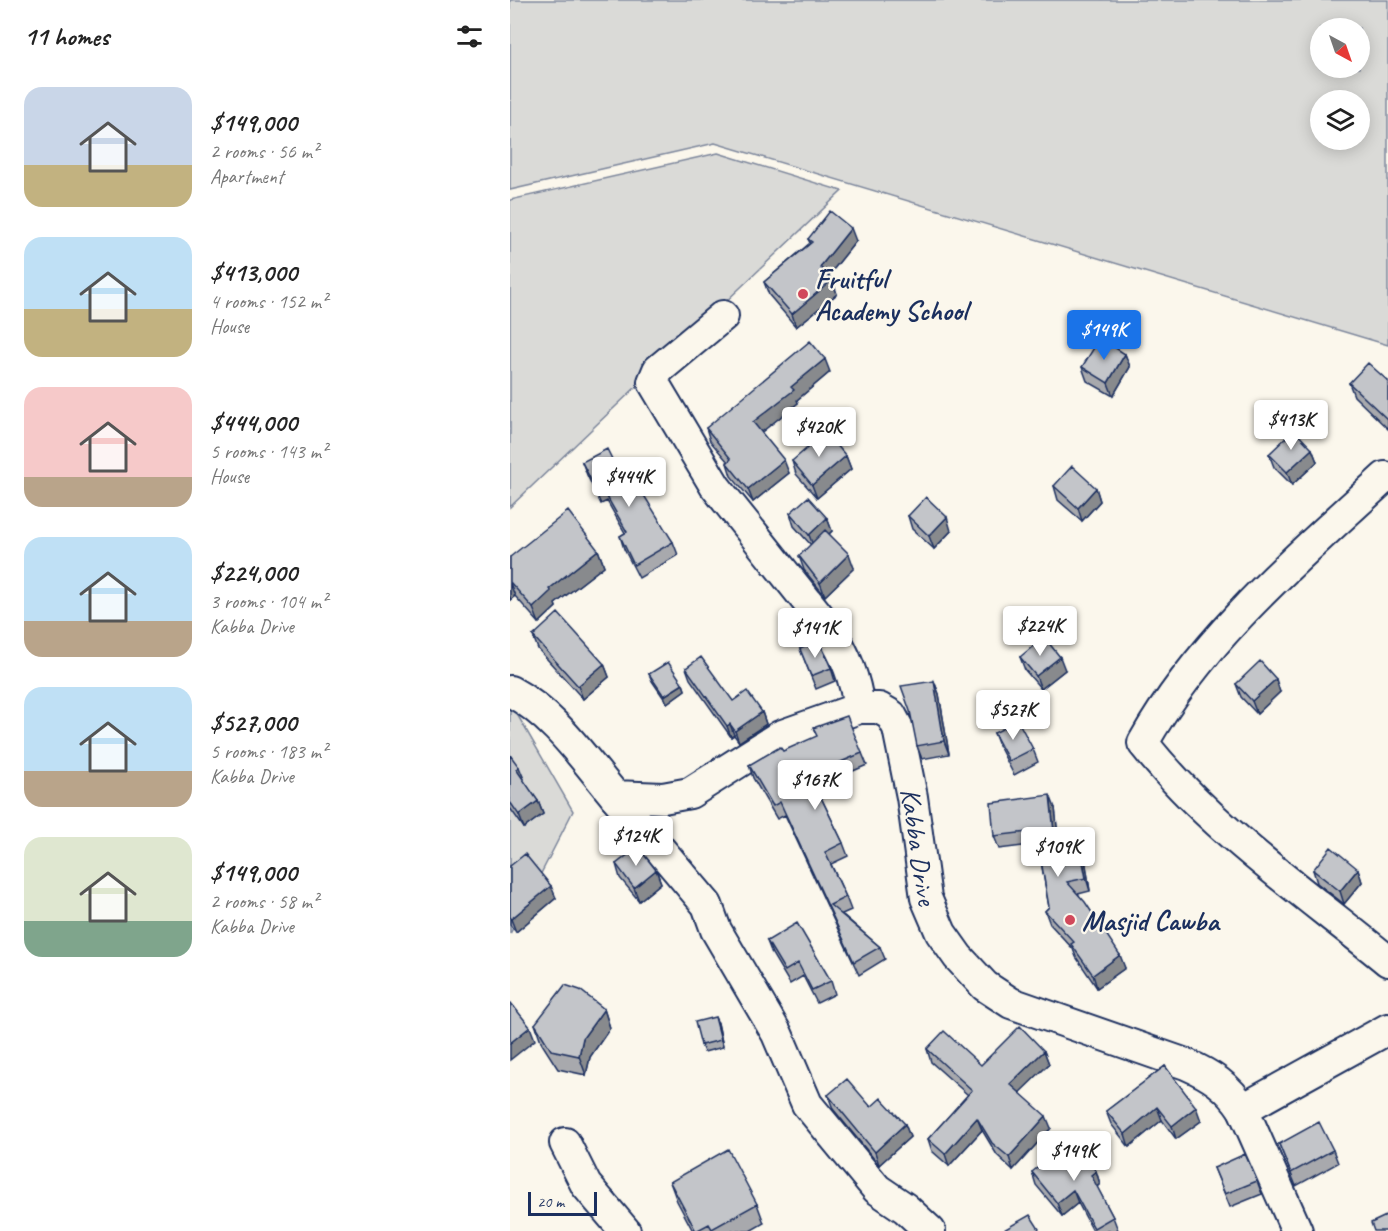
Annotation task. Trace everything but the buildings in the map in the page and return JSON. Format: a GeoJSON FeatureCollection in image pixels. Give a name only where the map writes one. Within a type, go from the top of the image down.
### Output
{"type":"FeatureCollection","features":[{"type":"Feature","properties":{"kind":"street"},"geometry":{"type":"LineString","coordinates":[[723,316],[657,370],[653,382],[715,486],[840,646],[854,677],[859,708]]}},
{"type":"Feature","properties":{"kind":"street"},"geometry":{"type":"LineString","coordinates":[[1384,477],[1252,603],[1197,663],[1143,743],[1208,812],[1257,858],[1388,961]]}},
{"type":"Feature","properties":{"kind":"street"},"geometry":{"type":"LineString","coordinates":[[510,691],[534,705],[556,725],[706,905],[716,930],[777,1034],[807,1104],[877,1189],[905,1208],[930,1231]]}},
{"type":"Feature","properties":{"kind":"street","name":"Kabba Drive"},"geometry":{"type":"LineString","coordinates":[[615,796],[663,798],[690,793],[780,736],[859,708],[879,708],[891,715],[898,728],[912,797],[926,898],[941,933],[958,957],[985,986],[1011,1003],[1186,1064],[1214,1076],[1233,1094],[1244,1109],[1297,1231]]}},
{"type":"Feature","properties":{"kind":"street"},"geometry":{"type":"LineString","coordinates":[[1244,1109],[1388,1029]]}},
{"type":"Feature","properties":{"kind":"street"},"geometry":{"type":"LineString","coordinates":[[565,1143],[586,1185],[625,1231]]}},
{"type":"Feature","properties":{"kind":"shaded area"},"geometry":{"type":"Polygon","coordinates":[[[510,0],[1388,0],[1388,345],[715,143],[510,190],[510,0]]]}},
{"type":"Feature","properties":{"kind":"shaded area"},"geometry":{"type":"Polygon","coordinates":[[[718,153],[842,191],[510,507],[510,200],[718,153]]]}},
{"type":"Feature","properties":{"kind":"shaded area"},"geometry":{"type":"Polygon","coordinates":[[[510,702],[573,811],[510,934],[510,702]]]}},
{"type":"Feature","properties":{"kind":"place","name":"Fruitful Academy School"},"geometry":{"type":"Point","coordinates":[803,294]}},
{"type":"Feature","properties":{"kind":"place","name":"Masjid Cawba"},"geometry":{"type":"Point","coordinates":[1070,920]}}]}
